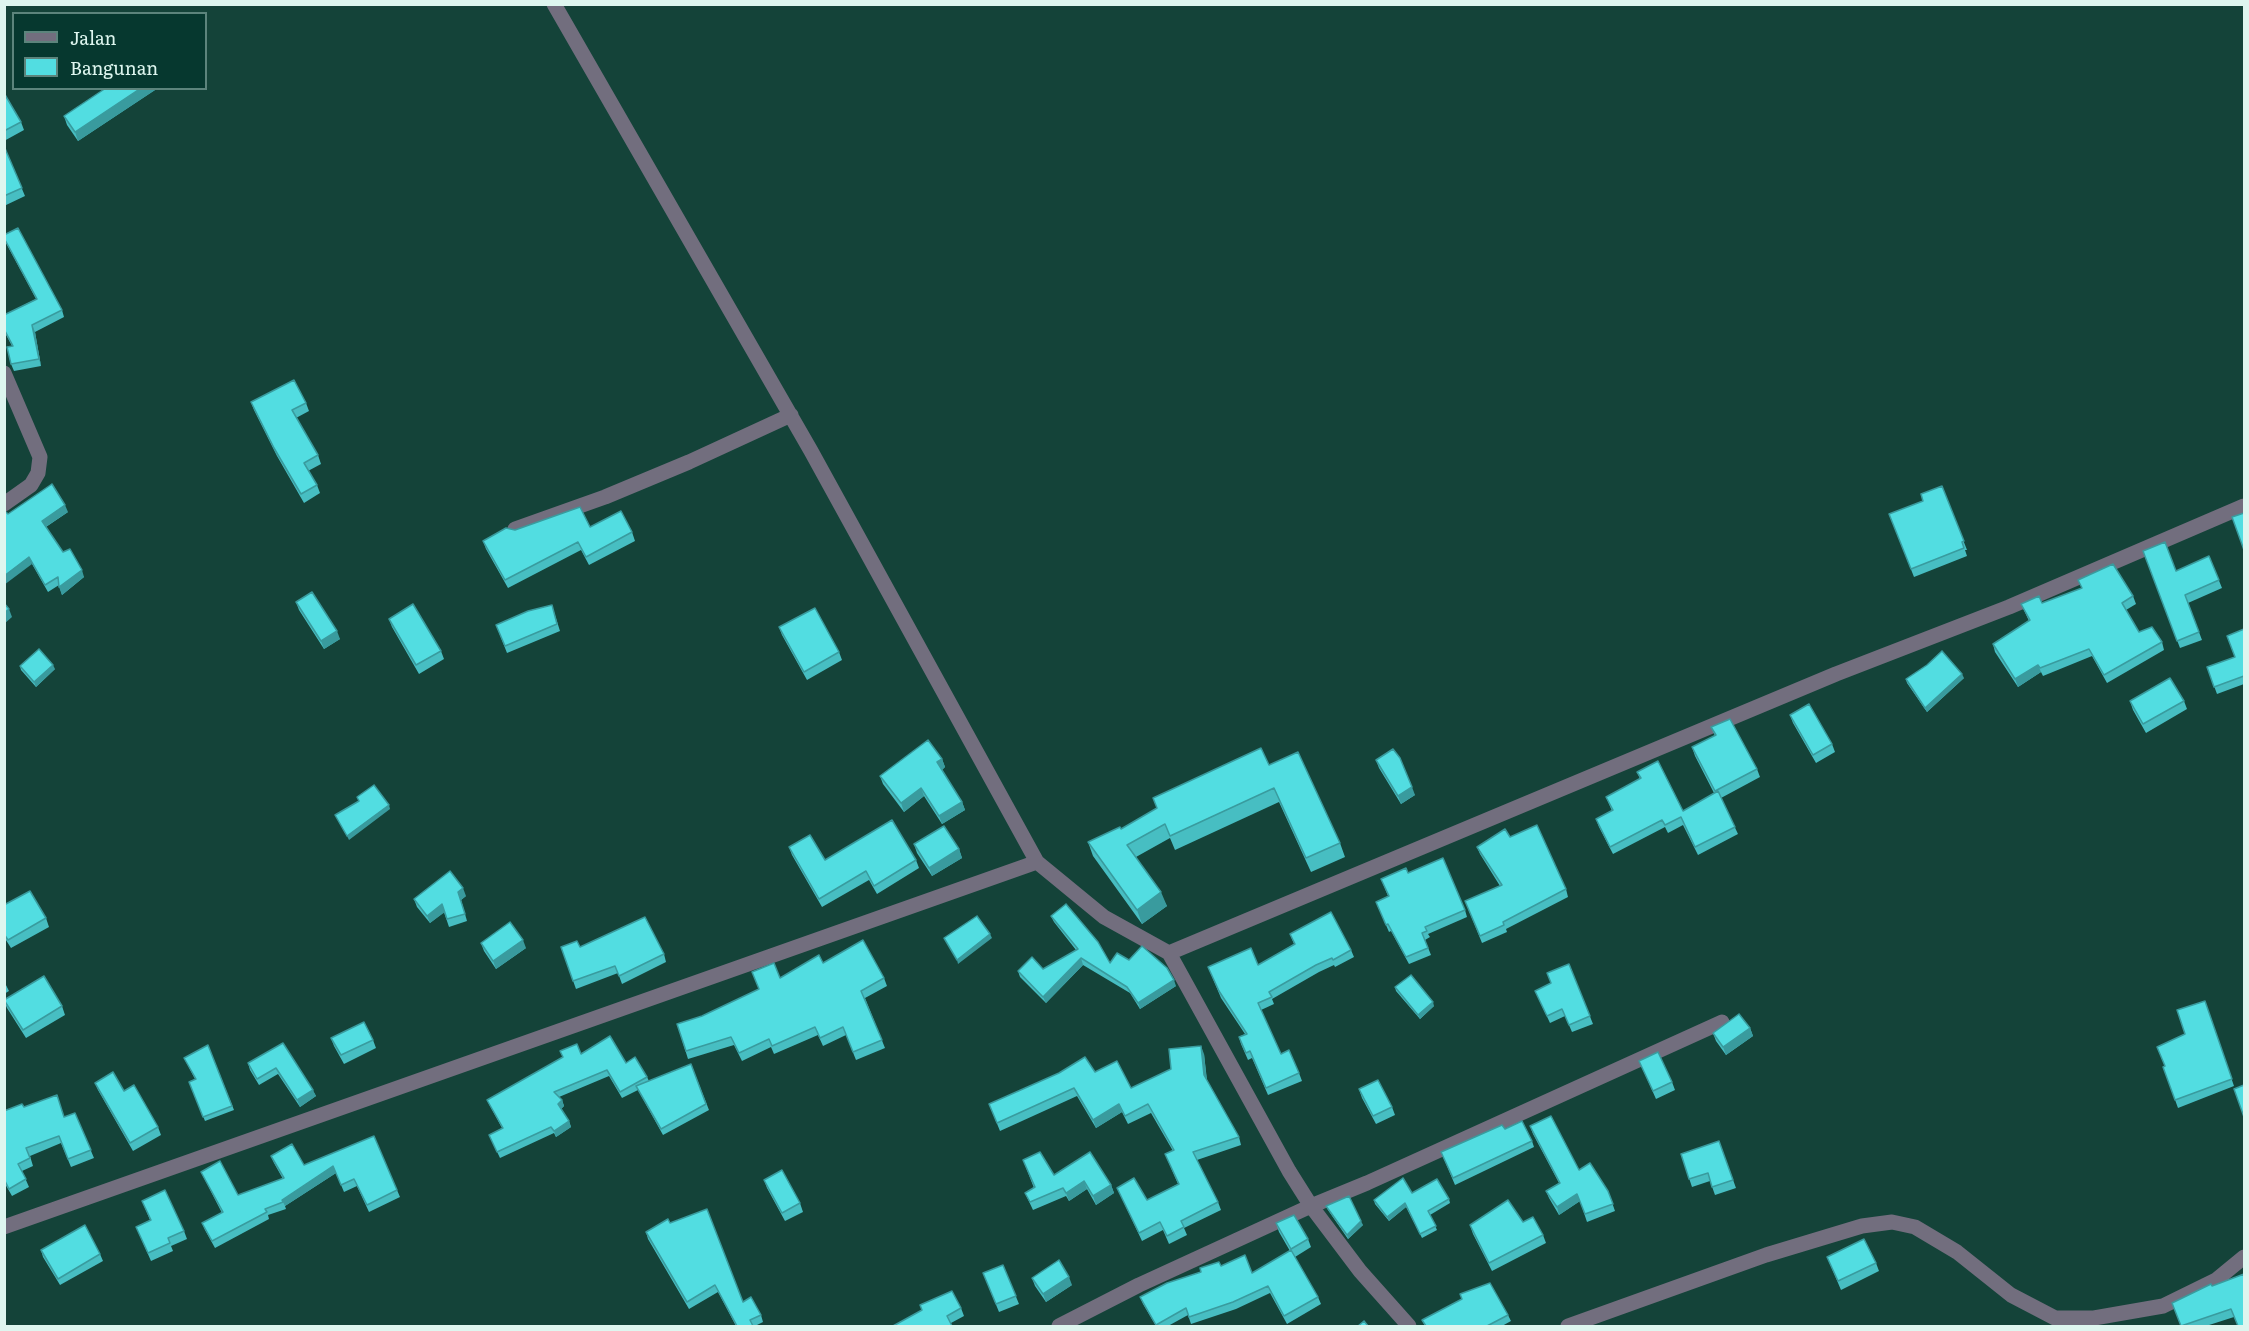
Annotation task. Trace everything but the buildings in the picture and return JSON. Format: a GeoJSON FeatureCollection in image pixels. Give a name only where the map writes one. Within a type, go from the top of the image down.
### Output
{"type":"FeatureCollection","features":[{"type":"Feature","properties":{"kind":"street"},"geometry":{"type":"LineString","coordinates":[[554,4],[791,415],[1037,862],[1104,917],[1170,953],[1289,1171],[1311,1206],[1360,1271],[1408,1326]]}},
{"type":"Feature","properties":{"kind":"street"},"geometry":{"type":"LineString","coordinates":[[4,373],[40,457],[38,473],[31,485],[4,504]]}},
{"type":"Feature","properties":{"kind":"street"},"geometry":{"type":"LineString","coordinates":[[515,529],[637,484],[791,415]]}},
{"type":"Feature","properties":{"kind":"street"},"geometry":{"type":"LineString","coordinates":[[1170,953],[1836,674],[2009,607],[2244,506]]}},
{"type":"Feature","properties":{"kind":"street"},"geometry":{"type":"LineString","coordinates":[[4,1227],[1037,862]]}},
{"type":"Feature","properties":{"kind":"street"},"geometry":{"type":"LineString","coordinates":[[1059,1326],[1139,1285],[1311,1206],[1367,1183],[1722,1022]]}},
{"type":"Feature","properties":{"kind":"street"},"geometry":{"type":"LineString","coordinates":[[1568,1326],[1766,1255],[1862,1226],[1892,1222],[1915,1227],[1957,1252],[2011,1295],[2055,1318],[2094,1317],[2163,1306],[2216,1280],[2244,1257]]}}]}
